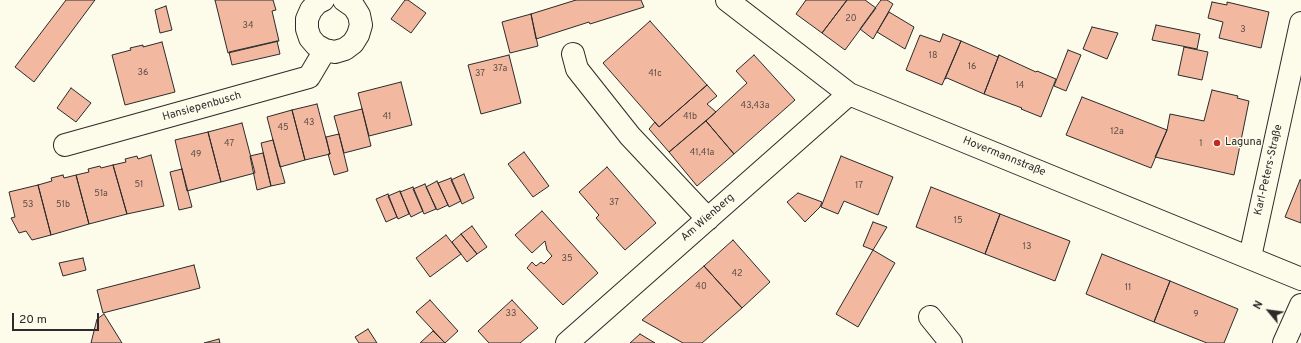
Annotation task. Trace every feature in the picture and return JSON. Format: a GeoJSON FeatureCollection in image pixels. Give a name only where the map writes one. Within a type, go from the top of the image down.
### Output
{"type":"FeatureCollection","features":[{"type":"Feature","properties":{"kind":"street"},"geometry":{"type":"LineString","coordinates":[[323,0],[317,3],[311,10],[307,19],[307,29],[310,38],[316,45],[325,50],[335,52],[345,49],[353,43],[358,35],[361,25],[359,15],[354,7],[344,0]]}},
{"type":"Feature","properties":{"kind":"street","name":"Hovermannstraße"},"geometry":{"type":"LineString","coordinates":[[727,0],[849,94],[1301,279]]}},
{"type":"Feature","properties":{"kind":"street","name":"Karl-Peters-Straße"},"geometry":{"type":"LineString","coordinates":[[1250,257],[1295,84],[1301,23]]}},
{"type":"Feature","properties":{"kind":"street","name":"Hansiepenbusch"},"geometry":{"type":"LineString","coordinates":[[65,145],[309,77],[325,50]]}},
{"type":"Feature","properties":{"kind":"street"},"geometry":{"type":"LineString","coordinates":[[573,54],[577,69],[630,136],[708,219]]}},
{"type":"Feature","properties":{"kind":"street","name":"Am Wienberg"},"geometry":{"type":"LineString","coordinates":[[567,343],[849,94]]}},
{"type":"Feature","properties":{"kind":"street"},"geometry":{"type":"LineString","coordinates":[[1284,343],[1301,305]]}},
{"type":"Feature","properties":{"kind":"street"},"geometry":{"type":"LineString","coordinates":[[930,317],[951,343]]}},
{"type":"Feature","properties":{"kind":"building"},"geometry":{"type":"Polygon","coordinates":[[[66,0],[95,0],[34,82],[15,67],[66,0]]]}},
{"type":"Feature","properties":{"kind":"building"},"geometry":{"type":"Polygon","coordinates":[[[215,0],[273,0],[276,10],[272,11],[279,41],[228,53],[215,0]]]}},
{"type":"Feature","properties":{"kind":"building"},"geometry":{"type":"Polygon","coordinates":[[[405,0],[408,0],[426,13],[411,33],[391,19],[405,0]]]}},
{"type":"Feature","properties":{"kind":"building"},"geometry":{"type":"Polygon","coordinates":[[[576,0],[641,0],[644,7],[590,24],[589,22],[536,39],[531,14],[576,0]]]}},
{"type":"Feature","properties":{"kind":"building"},"geometry":{"type":"Polygon","coordinates":[[[806,0],[847,0],[822,33],[796,14],[806,0]]]}},
{"type":"Feature","properties":{"kind":"building"},"geometry":{"type":"Polygon","coordinates":[[[847,0],[865,0],[876,8],[845,50],[822,33],[847,0]]]}},
{"type":"Feature","properties":{"kind":"building"},"geometry":{"type":"Polygon","coordinates":[[[881,0],[887,0],[893,4],[873,39],[860,29],[881,0]]]}},
{"type":"Feature","properties":{"kind":"building"},"geometry":{"type":"Polygon","coordinates":[[[1212,2],[1227,5],[1227,2],[1269,12],[1261,48],[1219,38],[1223,22],[1208,18],[1212,2]]]}},
{"type":"Feature","properties":{"kind":"building"},"geometry":{"type":"Polygon","coordinates":[[[166,6],[172,30],[160,33],[155,10],[166,6]]]}},
{"type":"Feature","properties":{"kind":"building"},"geometry":{"type":"Polygon","coordinates":[[[889,12],[914,27],[905,49],[877,32],[889,12]]]}},
{"type":"Feature","properties":{"kind":"building"},"geometry":{"type":"Polygon","coordinates":[[[531,14],[538,46],[510,53],[502,22],[531,14]]]}},
{"type":"Feature","properties":{"kind":"building"},"geometry":{"type":"Polygon","coordinates":[[[650,21],[707,85],[659,127],[603,63],[650,21]]]}},
{"type":"Feature","properties":{"kind":"building"},"geometry":{"type":"Polygon","coordinates":[[[1156,25],[1200,34],[1197,49],[1152,40],[1156,25]]]}},
{"type":"Feature","properties":{"kind":"building"},"geometry":{"type":"Polygon","coordinates":[[[1092,27],[1118,33],[1107,59],[1083,49],[1092,27]]]}},
{"type":"Feature","properties":{"kind":"building"},"geometry":{"type":"Polygon","coordinates":[[[943,34],[961,41],[942,85],[906,70],[920,35],[940,42],[943,34]]]}},
{"type":"Feature","properties":{"kind":"building"},"geometry":{"type":"Polygon","coordinates":[[[277,41],[280,54],[232,65],[229,52],[277,41]]]}},
{"type":"Feature","properties":{"kind":"building"},"geometry":{"type":"Polygon","coordinates":[[[961,41],[998,57],[999,55],[984,94],[947,78],[945,79],[961,41]]]}},
{"type":"Feature","properties":{"kind":"building"},"geometry":{"type":"Polygon","coordinates":[[[162,42],[175,92],[125,105],[112,55],[131,50],[130,48],[143,45],[143,47],[162,42]]]}},
{"type":"Feature","properties":{"kind":"building"},"geometry":{"type":"Polygon","coordinates":[[[1184,47],[1208,52],[1202,80],[1178,75],[1184,47]]]}},
{"type":"Feature","properties":{"kind":"building"},"geometry":{"type":"Polygon","coordinates":[[[1068,50],[1081,55],[1066,91],[1054,86],[1068,50]]]}},
{"type":"Feature","properties":{"kind":"building"},"geometry":{"type":"Polygon","coordinates":[[[509,55],[521,103],[481,114],[468,65],[509,55]]]}},
{"type":"Feature","properties":{"kind":"building"},"geometry":{"type":"Polygon","coordinates":[[[754,55],[795,100],[734,154],[706,121],[747,83],[736,71],[754,55]]]}},
{"type":"Feature","properties":{"kind":"building"},"geometry":{"type":"Polygon","coordinates":[[[999,55],[1036,72],[1037,71],[1056,79],[1041,117],[1021,109],[1022,108],[984,94],[999,55]]]}},
{"type":"Feature","properties":{"kind":"building"},"geometry":{"type":"Polygon","coordinates":[[[401,82],[412,125],[369,136],[358,93],[401,82]]]}},
{"type":"Feature","properties":{"kind":"building"},"geometry":{"type":"Polygon","coordinates":[[[707,85],[717,96],[707,104],[716,112],[669,152],[649,129],[655,122],[659,127],[707,85]]]}},
{"type":"Feature","properties":{"kind":"building"},"geometry":{"type":"Polygon","coordinates":[[[71,88],[91,103],[76,122],[57,108],[71,88]]]}},
{"type":"Feature","properties":{"kind":"building"},"geometry":{"type":"Polygon","coordinates":[[[1212,90],[1238,96],[1237,98],[1249,101],[1234,175],[1155,157],[1167,130],[1170,114],[1204,121],[1212,90]]]}},
{"type":"Feature","properties":{"kind":"building"},"geometry":{"type":"Polygon","coordinates":[[[1082,97],[1167,130],[1151,168],[1066,135],[1082,97]]]}},
{"type":"Feature","properties":{"kind":"building"},"geometry":{"type":"Polygon","coordinates":[[[317,104],[330,154],[305,160],[292,110],[317,104]]]}},
{"type":"Feature","properties":{"kind":"building"},"geometry":{"type":"Polygon","coordinates":[[[362,109],[371,146],[344,153],[334,116],[362,109]]]}},
{"type":"Feature","properties":{"kind":"building"},"geometry":{"type":"Polygon","coordinates":[[[292,110],[305,160],[280,167],[267,117],[292,110]]]}},
{"type":"Feature","properties":{"kind":"building"},"geometry":{"type":"Polygon","coordinates":[[[706,121],[734,154],[697,186],[669,152],[706,121]]]}},
{"type":"Feature","properties":{"kind":"building"},"geometry":{"type":"Polygon","coordinates":[[[242,123],[255,173],[221,182],[208,132],[242,123]]]}},
{"type":"Feature","properties":{"kind":"building"},"geometry":{"type":"Polygon","coordinates":[[[208,132],[221,182],[187,191],[175,140],[208,132]]]}},
{"type":"Feature","properties":{"kind":"building"},"geometry":{"type":"Polygon","coordinates":[[[339,134],[348,171],[334,175],[328,154],[330,154],[326,137],[339,134]]]}},
{"type":"Feature","properties":{"kind":"building"},"geometry":{"type":"Polygon","coordinates":[[[273,140],[285,183],[271,186],[261,143],[273,140]]]}},
{"type":"Feature","properties":{"kind":"building"},"geometry":{"type":"Polygon","coordinates":[[[524,152],[549,186],[533,197],[508,164],[524,152]]]}},
{"type":"Feature","properties":{"kind":"building"},"geometry":{"type":"Polygon","coordinates":[[[263,153],[271,186],[257,190],[250,156],[263,153]]]}},
{"type":"Feature","properties":{"kind":"building"},"geometry":{"type":"Polygon","coordinates":[[[151,155],[164,206],[127,214],[113,165],[126,162],[125,159],[137,156],[138,159],[151,155]]]}},
{"type":"Feature","properties":{"kind":"building"},"geometry":{"type":"Polygon","coordinates":[[[841,156],[893,177],[878,215],[844,201],[838,214],[821,207],[841,156]]]}},
{"type":"Feature","properties":{"kind":"building"},"geometry":{"type":"Polygon","coordinates":[[[113,165],[127,214],[89,224],[76,175],[89,172],[88,169],[113,165]]]}},
{"type":"Feature","properties":{"kind":"building"},"geometry":{"type":"Polygon","coordinates":[[[607,167],[656,223],[625,250],[596,218],[599,215],[579,192],[607,167]]]}},
{"type":"Feature","properties":{"kind":"building"},"geometry":{"type":"Polygon","coordinates":[[[182,169],[192,207],[179,210],[170,172],[182,169]]]}},
{"type":"Feature","properties":{"kind":"building"},"geometry":{"type":"Polygon","coordinates":[[[464,174],[474,198],[462,204],[451,180],[464,174]]]}},
{"type":"Feature","properties":{"kind":"building"},"geometry":{"type":"Polygon","coordinates":[[[63,175],[64,178],[76,175],[89,224],[51,235],[38,185],[52,181],[51,178],[63,175]]]}},
{"type":"Feature","properties":{"kind":"building"},"geometry":{"type":"Polygon","coordinates":[[[451,178],[461,201],[449,207],[438,183],[451,178]]]}},
{"type":"Feature","properties":{"kind":"building"},"geometry":{"type":"Polygon","coordinates":[[[1301,180],[1301,223],[1285,217],[1301,180]]]}},
{"type":"Feature","properties":{"kind":"building"},"geometry":{"type":"Polygon","coordinates":[[[437,181],[448,205],[437,210],[426,187],[437,181]]]}},
{"type":"Feature","properties":{"kind":"building"},"geometry":{"type":"Polygon","coordinates":[[[425,184],[436,209],[424,214],[413,189],[425,184]]]}},
{"type":"Feature","properties":{"kind":"building"},"geometry":{"type":"Polygon","coordinates":[[[38,185],[51,235],[32,240],[26,231],[19,233],[11,218],[15,217],[9,192],[38,185]]]}},
{"type":"Feature","properties":{"kind":"building"},"geometry":{"type":"Polygon","coordinates":[[[413,187],[423,211],[411,217],[400,192],[413,187]]]}},
{"type":"Feature","properties":{"kind":"building"},"geometry":{"type":"Polygon","coordinates":[[[931,187],[1000,214],[985,254],[916,227],[931,187]]]}},
{"type":"Feature","properties":{"kind":"building"},"geometry":{"type":"Polygon","coordinates":[[[400,191],[409,214],[398,219],[388,196],[400,191]]]}},
{"type":"Feature","properties":{"kind":"building"},"geometry":{"type":"Polygon","coordinates":[[[798,193],[822,202],[820,207],[805,222],[787,202],[798,193]]]}},
{"type":"Feature","properties":{"kind":"building"},"geometry":{"type":"Polygon","coordinates":[[[388,194],[397,217],[386,222],[376,199],[388,194]]]}},
{"type":"Feature","properties":{"kind":"building"},"geometry":{"type":"Polygon","coordinates":[[[542,211],[598,273],[563,305],[527,268],[532,262],[536,266],[541,262],[544,264],[552,256],[547,250],[545,241],[532,253],[515,235],[542,211]]]}},
{"type":"Feature","properties":{"kind":"building"},"geometry":{"type":"Polygon","coordinates":[[[1000,214],[1070,241],[1055,281],[985,254],[1000,214]]]}},
{"type":"Feature","properties":{"kind":"building"},"geometry":{"type":"Polygon","coordinates":[[[873,222],[887,227],[873,250],[863,246],[873,222]]]}},
{"type":"Feature","properties":{"kind":"building"},"geometry":{"type":"Polygon","coordinates":[[[472,226],[487,247],[477,254],[461,234],[472,226]]]}},
{"type":"Feature","properties":{"kind":"building"},"geometry":{"type":"Polygon","coordinates":[[[461,234],[477,254],[467,262],[452,242],[461,234]]]}},
{"type":"Feature","properties":{"kind":"building"},"geometry":{"type":"Polygon","coordinates":[[[446,235],[461,254],[430,277],[416,258],[446,235]]]}},
{"type":"Feature","properties":{"kind":"building"},"geometry":{"type":"Polygon","coordinates":[[[733,240],[770,282],[742,308],[704,266],[733,240]]]}},
{"type":"Feature","properties":{"kind":"building"},"geometry":{"type":"Polygon","coordinates":[[[873,250],[895,263],[858,327],[836,314],[873,250]]]}},
{"type":"Feature","properties":{"kind":"building"},"geometry":{"type":"Polygon","coordinates":[[[1102,254],[1170,281],[1154,322],[1086,294],[1102,254]]]}},
{"type":"Feature","properties":{"kind":"building"},"geometry":{"type":"Polygon","coordinates":[[[83,258],[86,270],[63,276],[59,263],[83,258]]]}},
{"type":"Feature","properties":{"kind":"building"},"geometry":{"type":"Polygon","coordinates":[[[194,265],[200,288],[103,313],[97,290],[194,265]]]}},
{"type":"Feature","properties":{"kind":"building"},"geometry":{"type":"Polygon","coordinates":[[[704,266],[742,308],[702,343],[683,343],[642,320],[704,266]]]}},
{"type":"Feature","properties":{"kind":"building"},"geometry":{"type":"Polygon","coordinates":[[[1170,281],[1238,309],[1224,343],[1207,343],[1154,322],[1170,281]]]}},
{"type":"Feature","properties":{"kind":"building"},"geometry":{"type":"Polygon","coordinates":[[[430,300],[458,331],[445,343],[416,312],[430,300]]]}},
{"type":"Feature","properties":{"kind":"building"},"geometry":{"type":"Polygon","coordinates":[[[512,300],[538,328],[520,343],[489,343],[478,331],[512,300]]]}},
{"type":"Feature","properties":{"kind":"building"},"geometry":{"type":"Polygon","coordinates":[[[104,314],[122,343],[91,343],[97,319],[104,314]]]}},
{"type":"Feature","properties":{"kind":"building"},"geometry":{"type":"Polygon","coordinates":[[[368,329],[377,343],[359,343],[355,337],[368,329]]]}},
{"type":"Feature","properties":{"kind":"building"},"geometry":{"type":"Polygon","coordinates":[[[433,331],[445,343],[420,343],[433,331]]]}},
{"type":"Feature","properties":{"kind":"building"},"geometry":{"type":"Polygon","coordinates":[[[640,334],[655,343],[630,343],[640,334]]]}},
{"type":"Feature","properties":{"kind":"building"},"geometry":{"type":"Polygon","coordinates":[[[219,339],[220,343],[204,343],[219,339]]]}},
{"type":"Feature","properties":{"kind":"place","name":"Laguna"},"geometry":{"type":"Point","coordinates":[1217,143]}}]}
